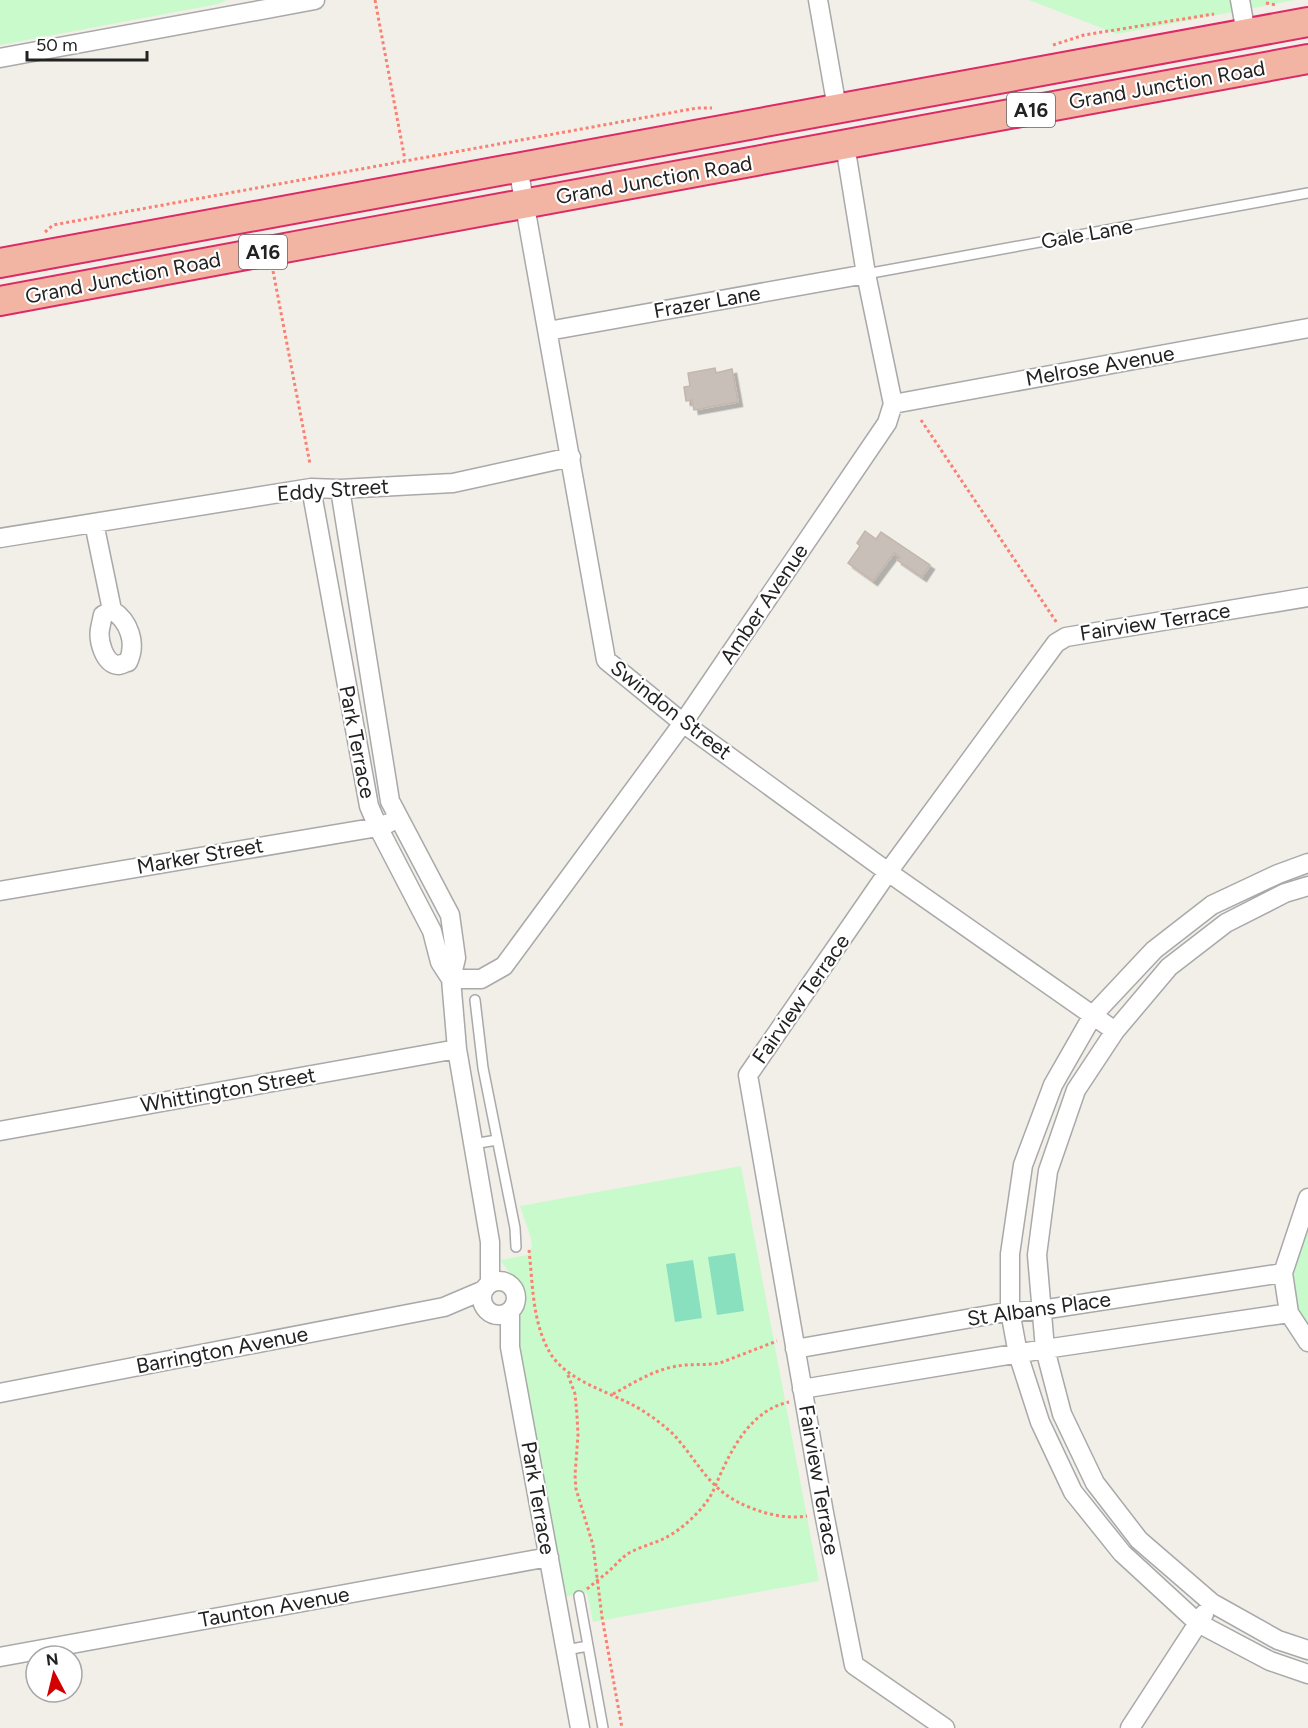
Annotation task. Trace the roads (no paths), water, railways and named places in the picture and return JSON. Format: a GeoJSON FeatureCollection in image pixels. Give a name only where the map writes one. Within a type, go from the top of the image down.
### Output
{"type":"FeatureCollection","features":[{"type":"Feature","properties":{"kind":"highway","name":"Grand Junction Road"},"geometry":{"type":"LineString","coordinates":[[0,263],[408,174],[518,167],[1308,22]]}},
{"type":"Feature","properties":{"kind":"highway","name":"Grand Junction Road"},"geometry":{"type":"LineString","coordinates":[[1246,33],[1250,51],[1255,56],[1264,57],[1308,49]]}},
{"type":"Feature","properties":{"kind":"highway","name":"Grand Junction Road"},"geometry":{"type":"LineString","coordinates":[[0,301],[1308,59]]}},
{"type":"Feature","properties":{"kind":"street"},"geometry":{"type":"LineString","coordinates":[[0,58],[247,6],[315,0]]}},
{"type":"Feature","properties":{"kind":"street"},"geometry":{"type":"LineString","coordinates":[[818,0],[837,108]]}},
{"type":"Feature","properties":{"kind":"street"},"geometry":{"type":"LineString","coordinates":[[1240,0],[1246,33]]}},
{"type":"Feature","properties":{"kind":"street"},"geometry":{"type":"LineString","coordinates":[[844,145],[866,274],[893,404]]}},
{"type":"Feature","properties":{"kind":"street","name":"Swindon Street"},"geometry":{"type":"LineString","coordinates":[[518,167],[606,660],[684,723],[888,872],[1115,1031]]}},
{"type":"Feature","properties":{"kind":"street","name":"Frazer Lane"},"geometry":{"type":"LineString","coordinates":[[548,331],[866,274]]}},
{"type":"Feature","properties":{"kind":"street","name":"Melrose Avenue"},"geometry":{"type":"LineString","coordinates":[[893,404],[1308,328]]}},
{"type":"Feature","properties":{"kind":"street","name":"Amber Avenue"},"geometry":{"type":"LineString","coordinates":[[451,979],[481,979],[504,966],[684,723],[887,423],[893,404]]}},
{"type":"Feature","properties":{"kind":"street","name":"Eddy Street"},"geometry":{"type":"LineString","coordinates":[[0,538],[311,488],[340,489],[453,483],[571,457]]}},
{"type":"Feature","properties":{"kind":"street","name":"Park Terrace"},"geometry":{"type":"LineString","coordinates":[[311,488],[369,806],[432,931],[440,962],[451,979]]}},
{"type":"Feature","properties":{"kind":"street","name":"Park Terrace"},"geometry":{"type":"LineString","coordinates":[[340,489],[390,801],[450,915],[456,958],[451,979],[457,1049],[490,1242],[493,1285],[482,1303],[498,1312],[510,1347],[580,1728]]}},
{"type":"Feature","properties":{"kind":"street"},"geometry":{"type":"LineString","coordinates":[[94,523],[112,610]]}},
{"type":"Feature","properties":{"kind":"street","name":"Fairview Terrace"},"geometry":{"type":"LineString","coordinates":[[945,1728],[854,1665],[793,1342],[748,1075],[888,872],[1056,643],[1066,637],[1308,597]]}},
{"type":"Feature","properties":{"kind":"street","name":"Marker Street"},"geometry":{"type":"LineString","coordinates":[[0,891],[378,827],[399,820]]}},
{"type":"Feature","properties":{"kind":"street"},"geometry":{"type":"LineString","coordinates":[[1308,863],[1278,874],[1212,905],[1154,950],[1093,1015],[1053,1085],[1023,1165],[1010,1254],[1010,1311],[1017,1354],[1040,1422],[1074,1492],[1122,1553],[1198,1623],[1270,1661],[1308,1674]]}},
{"type":"Feature","properties":{"kind":"street"},"geometry":{"type":"LineString","coordinates":[[1308,886],[1285,893],[1226,922],[1169,967],[1115,1031],[1076,1090],[1048,1171],[1037,1255],[1045,1349],[1062,1414],[1095,1483],[1138,1539],[1212,1603],[1278,1640],[1308,1650]]}},
{"type":"Feature","properties":{"kind":"street","name":"Whittington Street"},"geometry":{"type":"LineString","coordinates":[[0,1131],[457,1049]]}},
{"type":"Feature","properties":{"kind":"street"},"geometry":{"type":"LineString","coordinates":[[1308,1198],[1283,1272],[1289,1313],[1308,1342]]}},
{"type":"Feature","properties":{"kind":"street","name":"St Albans Place"},"geometry":{"type":"LineString","coordinates":[[793,1342],[1010,1311],[1041,1310],[1283,1272]]}},
{"type":"Feature","properties":{"kind":"street"},"geometry":{"type":"LineString","coordinates":[[493,1285],[514,1289],[516,1295],[516,1301],[498,1312]]}},
{"type":"Feature","properties":{"kind":"street","name":"Barrington Avenue"},"geometry":{"type":"LineString","coordinates":[[0,1393],[444,1307],[493,1285]]}},
{"type":"Feature","properties":{"kind":"street","name":"Barrington Avenue"},"geometry":{"type":"LineString","coordinates":[[444,1307],[498,1312]]}},
{"type":"Feature","properties":{"kind":"street","name":"St Albans Place"},"geometry":{"type":"LineString","coordinates":[[803,1394],[1045,1349],[1289,1313]]}},
{"type":"Feature","properties":{"kind":"street","name":"Taunton Avenue"},"geometry":{"type":"LineString","coordinates":[[0,1657],[549,1557]]}},
{"type":"Feature","properties":{"kind":"street"},"geometry":{"type":"LineString","coordinates":[[1130,1728],[1212,1603]]}},
{"type":"Feature","properties":{"kind":"lane","name":"Gale Lane"},"geometry":{"type":"LineString","coordinates":[[866,274],[1308,193]]}},
{"type":"Feature","properties":{"kind":"lane"},"geometry":{"type":"LineString","coordinates":[[475,1000],[483,1068],[515,1228],[516,1247]]}},
{"type":"Feature","properties":{"kind":"lane"},"geometry":{"type":"LineString","coordinates":[[473,1144],[497,1140]]}},
{"type":"Feature","properties":{"kind":"lane"},"geometry":{"type":"LineString","coordinates":[[579,1596],[603,1728]]}},
{"type":"Feature","properties":{"kind":"lane"},"geometry":{"type":"LineString","coordinates":[[566,1650],[588,1646]]}}]}
